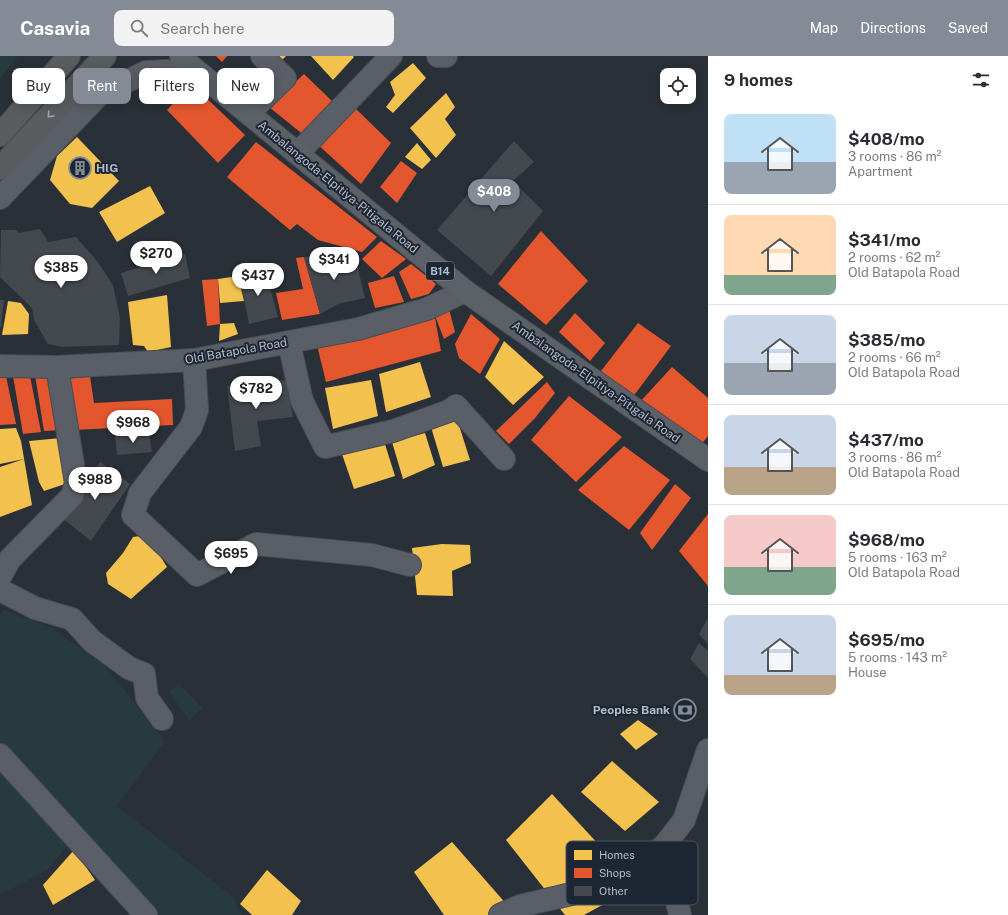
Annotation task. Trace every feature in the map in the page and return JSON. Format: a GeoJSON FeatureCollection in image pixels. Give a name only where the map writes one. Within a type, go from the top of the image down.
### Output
{"type":"FeatureCollection","features":[{"type":"Feature","properties":{"kind":"highway"},"geometry":{"type":"LineString","coordinates":[[0,135],[69,56]]}},
{"type":"Feature","properties":{"kind":"highway"},"geometry":{"type":"LineString","coordinates":[[0,168],[105,56]]}},
{"type":"Feature","properties":{"kind":"main road","name":"Ambalangoda-Elpitiya-Pitigala Road"},"geometry":{"type":"LineString","coordinates":[[179,58],[215,85],[465,291],[708,460]]}},
{"type":"Feature","properties":{"kind":"street"},"geometry":{"type":"LineString","coordinates":[[249,113],[285,78],[262,56]]}},
{"type":"Feature","properties":{"kind":"street"},"geometry":{"type":"LineString","coordinates":[[298,154],[392,56]]}},
{"type":"Feature","properties":{"kind":"street"},"geometry":{"type":"LineString","coordinates":[[438,56],[446,56]]}},
{"type":"Feature","properties":{"kind":"street"},"geometry":{"type":"LineString","coordinates":[[0,198],[99,94],[146,72],[167,71],[215,85]]}},
{"type":"Feature","properties":{"kind":"street","name":"Old Batapola Road"},"geometry":{"type":"LineString","coordinates":[[0,366],[57,367],[194,360],[289,343],[366,327],[427,309],[465,291]]}},
{"type":"Feature","properties":{"kind":"street"},"geometry":{"type":"LineString","coordinates":[[289,343],[302,401],[325,447],[393,431],[456,406],[504,459]]}},
{"type":"Feature","properties":{"kind":"street"},"geometry":{"type":"LineString","coordinates":[[194,360],[197,410],[191,427],[140,494],[133,515],[197,575],[256,544],[372,555],[410,565]]}},
{"type":"Feature","properties":{"kind":"street"},"geometry":{"type":"LineString","coordinates":[[3,562],[72,496],[76,483],[57,367]]}},
{"type":"Feature","properties":{"kind":"street"},"geometry":{"type":"LineString","coordinates":[[0,590],[35,608],[72,619],[92,641],[129,668],[144,674],[147,698],[162,719]]}},
{"type":"Feature","properties":{"kind":"street"},"geometry":{"type":"LineString","coordinates":[[668,841],[684,820],[708,750]]}},
{"type":"Feature","properties":{"kind":"street"},"geometry":{"type":"LineString","coordinates":[[0,755],[146,915]]}},
{"type":"Feature","properties":{"kind":"street"},"geometry":{"type":"LineString","coordinates":[[500,915],[520,906],[566,895]]}},
{"type":"Feature","properties":{"kind":"street"},"geometry":{"type":"LineString","coordinates":[[678,905],[680,915]]}},
{"type":"Feature","properties":{"kind":"green space"},"geometry":{"type":"Polygon","coordinates":[[[0,56],[18,56],[0,79],[0,56]]]}},
{"type":"Feature","properties":{"kind":"green space"},"geometry":{"type":"Polygon","coordinates":[[[4,610],[51,628],[102,662],[165,741],[117,806],[234,898],[241,915],[158,915],[105,861],[0,744],[0,614],[4,610]]]}},
{"type":"Feature","properties":{"kind":"green space"},"geometry":{"type":"Polygon","coordinates":[[[180,684],[202,708],[189,721],[169,691],[180,684]]]}},
{"type":"Feature","properties":{"kind":"green space"},"geometry":{"type":"Polygon","coordinates":[[[0,763],[71,841],[47,870],[0,895],[0,763]]]}},
{"type":"Feature","properties":{"kind":"building: Homes"},"geometry":{"type":"Polygon","coordinates":[[[266,56],[286,56],[276,66],[266,56]]]}},
{"type":"Feature","properties":{"kind":"building: Homes"},"geometry":{"type":"Polygon","coordinates":[[[311,56],[353,56],[354,57],[333,80],[311,56]]]}},
{"type":"Feature","properties":{"kind":"building: Homes"},"geometry":{"type":"Polygon","coordinates":[[[413,63],[426,78],[393,113],[386,107],[395,95],[390,82],[413,63]]]}},
{"type":"Feature","properties":{"kind":"building: Homes"},"geometry":{"type":"Polygon","coordinates":[[[446,93],[455,107],[445,119],[456,135],[436,158],[410,128],[446,93]]]}},
{"type":"Feature","properties":{"kind":"building: Homes","name":"HlG"},"geometry":{"type":"Polygon","coordinates":[[[77,137],[119,181],[92,208],[70,204],[50,180],[57,156],[77,137]]]}},
{"type":"Feature","properties":{"kind":"building: Homes"},"geometry":{"type":"Polygon","coordinates":[[[417,143],[431,160],[422,169],[405,157],[417,143]]]}},
{"type":"Feature","properties":{"kind":"building: Homes"},"geometry":{"type":"Polygon","coordinates":[[[150,186],[165,213],[117,242],[99,212],[150,186]]]}},
{"type":"Feature","properties":{"kind":"building: Homes"},"geometry":{"type":"Polygon","coordinates":[[[238,276],[244,301],[220,303],[218,279],[238,276]]]}},
{"type":"Feature","properties":{"kind":"building: Homes"},"geometry":{"type":"Polygon","coordinates":[[[167,295],[171,347],[148,352],[144,346],[133,345],[128,302],[167,295]]]}},
{"type":"Feature","properties":{"kind":"building: Homes"},"geometry":{"type":"Polygon","coordinates":[[[8,301],[21,303],[29,314],[28,334],[2,335],[8,301]]]}},
{"type":"Feature","properties":{"kind":"building: Homes"},"geometry":{"type":"Polygon","coordinates":[[[234,323],[238,334],[219,341],[220,324],[234,323]]]}},
{"type":"Feature","properties":{"kind":"building: Homes"},"geometry":{"type":"Polygon","coordinates":[[[504,341],[544,377],[513,405],[485,377],[504,341]]]}},
{"type":"Feature","properties":{"kind":"building: Homes"},"geometry":{"type":"Polygon","coordinates":[[[420,362],[431,397],[386,412],[379,374],[420,362]]]}},
{"type":"Feature","properties":{"kind":"building: Homes"},"geometry":{"type":"Polygon","coordinates":[[[371,380],[378,416],[333,429],[325,388],[371,380]]]}},
{"type":"Feature","properties":{"kind":"building: Homes"},"geometry":{"type":"Polygon","coordinates":[[[457,419],[470,460],[443,467],[431,427],[457,419]]]}},
{"type":"Feature","properties":{"kind":"building: Homes"},"geometry":{"type":"Polygon","coordinates":[[[16,428],[21,441],[32,505],[0,517],[0,467],[24,459],[0,464],[0,429],[16,428]]]}},
{"type":"Feature","properties":{"kind":"building: Homes"},"geometry":{"type":"Polygon","coordinates":[[[425,433],[435,465],[403,479],[392,442],[425,433]]]}},
{"type":"Feature","properties":{"kind":"building: Homes"},"geometry":{"type":"Polygon","coordinates":[[[61,438],[68,483],[44,491],[39,482],[29,441],[61,438]]]}},
{"type":"Feature","properties":{"kind":"building: Homes"},"geometry":{"type":"Polygon","coordinates":[[[384,441],[395,476],[354,489],[342,454],[384,441]]]}},
{"type":"Feature","properties":{"kind":"building: Homes"},"geometry":{"type":"Polygon","coordinates":[[[147,535],[167,567],[131,599],[108,584],[106,573],[123,553],[133,537],[147,535]]]}},
{"type":"Feature","properties":{"kind":"building: Homes"},"geometry":{"type":"Polygon","coordinates":[[[442,544],[470,545],[471,563],[452,571],[453,596],[417,595],[412,548],[442,544]]]}},
{"type":"Feature","properties":{"kind":"building: Homes"},"geometry":{"type":"Polygon","coordinates":[[[638,720],[658,734],[636,750],[620,734],[638,720]]]}},
{"type":"Feature","properties":{"kind":"building: Homes"},"geometry":{"type":"Polygon","coordinates":[[[612,761],[659,802],[625,831],[581,792],[612,761]]]}},
{"type":"Feature","properties":{"kind":"building: Homes"},"geometry":{"type":"Polygon","coordinates":[[[552,794],[595,841],[566,841],[566,905],[602,905],[584,915],[565,915],[506,840],[552,794]]]}},
{"type":"Feature","properties":{"kind":"building: Homes"},"geometry":{"type":"Polygon","coordinates":[[[452,842],[516,915],[444,915],[414,872],[452,842]]]}},
{"type":"Feature","properties":{"kind":"building: Homes"},"geometry":{"type":"Polygon","coordinates":[[[74,850],[95,880],[53,905],[43,885],[74,850]]]}},
{"type":"Feature","properties":{"kind":"building: Homes"},"geometry":{"type":"Polygon","coordinates":[[[267,870],[301,901],[292,915],[252,915],[240,904],[267,870]]]}},
{"type":"Feature","properties":{"kind":"building: Shops"},"geometry":{"type":"Polygon","coordinates":[[[216,56],[227,56],[222,62],[216,56]]]}},
{"type":"Feature","properties":{"kind":"building: Shops"},"geometry":{"type":"Polygon","coordinates":[[[304,74],[333,102],[305,136],[269,107],[274,104],[274,102],[304,74]]]}},
{"type":"Feature","properties":{"kind":"building: Shops"},"geometry":{"type":"Polygon","coordinates":[[[209,100],[245,135],[218,163],[167,110],[172,104],[209,104],[209,100]]]}},
{"type":"Feature","properties":{"kind":"building: Shops"},"geometry":{"type":"Polygon","coordinates":[[[352,105],[391,143],[361,184],[315,142],[352,105]]]}},
{"type":"Feature","properties":{"kind":"building: Shops"},"geometry":{"type":"Polygon","coordinates":[[[256,142],[377,237],[362,252],[318,240],[297,224],[290,230],[227,177],[256,142]]]}},
{"type":"Feature","properties":{"kind":"building: Shops"},"geometry":{"type":"Polygon","coordinates":[[[401,161],[417,173],[397,203],[380,187],[401,161]]]}},
{"type":"Feature","properties":{"kind":"building: Shops"},"geometry":{"type":"Polygon","coordinates":[[[541,231],[588,281],[546,325],[498,284],[541,231]]]}},
{"type":"Feature","properties":{"kind":"building: Shops"},"geometry":{"type":"Polygon","coordinates":[[[381,241],[406,259],[382,278],[362,259],[381,241]]]}},
{"type":"Feature","properties":{"kind":"building: Shops"},"geometry":{"type":"Polygon","coordinates":[[[304,257],[320,314],[282,320],[276,293],[303,289],[296,258],[304,257]]]}},
{"type":"Feature","properties":{"kind":"building: Shops"},"geometry":{"type":"Polygon","coordinates":[[[411,264],[436,284],[429,294],[411,299],[399,272],[411,264]]]}},
{"type":"Feature","properties":{"kind":"building: Shops"},"geometry":{"type":"Polygon","coordinates":[[[394,276],[404,302],[375,308],[368,283],[394,276]]]}},
{"type":"Feature","properties":{"kind":"building: Shops"},"geometry":{"type":"Polygon","coordinates":[[[218,279],[220,324],[207,326],[202,280],[218,279]]]}},
{"type":"Feature","properties":{"kind":"building: Shops"},"geometry":{"type":"Polygon","coordinates":[[[448,305],[455,332],[444,339],[434,313],[448,305]]]}},
{"type":"Feature","properties":{"kind":"building: Shops"},"geometry":{"type":"Polygon","coordinates":[[[575,313],[605,343],[590,361],[559,332],[575,313]]]}},
{"type":"Feature","properties":{"kind":"building: Shops"},"geometry":{"type":"Polygon","coordinates":[[[471,314],[500,339],[480,374],[459,358],[455,344],[471,314]]]}},
{"type":"Feature","properties":{"kind":"building: Shops"},"geometry":{"type":"Polygon","coordinates":[[[435,318],[441,351],[326,382],[317,345],[435,318]]]}},
{"type":"Feature","properties":{"kind":"building: Shops"},"geometry":{"type":"Polygon","coordinates":[[[638,323],[671,346],[632,398],[601,371],[638,323]]]}},
{"type":"Feature","properties":{"kind":"building: Shops"},"geometry":{"type":"Polygon","coordinates":[[[672,367],[708,398],[708,436],[695,452],[639,403],[672,367]]]}},
{"type":"Feature","properties":{"kind":"building: Shops"},"geometry":{"type":"Polygon","coordinates":[[[0,375],[6,376],[16,424],[0,425],[0,375]]]}},
{"type":"Feature","properties":{"kind":"building: Shops"},"geometry":{"type":"Polygon","coordinates":[[[35,375],[46,375],[53,382],[61,430],[44,431],[35,375]]]}},
{"type":"Feature","properties":{"kind":"building: Shops"},"geometry":{"type":"Polygon","coordinates":[[[13,376],[30,376],[41,432],[23,434],[13,376]]]}},
{"type":"Feature","properties":{"kind":"building: Shops"},"geometry":{"type":"Polygon","coordinates":[[[90,376],[94,403],[172,399],[173,425],[73,430],[66,379],[90,376]]]}},
{"type":"Feature","properties":{"kind":"building: Shops"},"geometry":{"type":"Polygon","coordinates":[[[547,382],[555,393],[535,418],[509,444],[496,431],[547,382]]]}},
{"type":"Feature","properties":{"kind":"building: Shops"},"geometry":{"type":"Polygon","coordinates":[[[569,396],[622,437],[576,482],[531,440],[569,396]]]}},
{"type":"Feature","properties":{"kind":"building: Shops"},"geometry":{"type":"Polygon","coordinates":[[[624,446],[670,480],[629,530],[578,490],[624,446]]]}},
{"type":"Feature","properties":{"kind":"building: Shops"},"geometry":{"type":"Polygon","coordinates":[[[675,484],[691,498],[652,550],[640,533],[675,484]]]}},
{"type":"Feature","properties":{"kind":"building: Shops"},"geometry":{"type":"Polygon","coordinates":[[[708,514],[708,586],[679,551],[708,514]]]}},
{"type":"Feature","properties":{"kind":"building: Other"},"geometry":{"type":"Polygon","coordinates":[[[514,141],[534,162],[513,181],[543,211],[491,276],[437,230],[514,141]]]}},
{"type":"Feature","properties":{"kind":"building: Other"},"geometry":{"type":"Polygon","coordinates":[[[40,229],[48,242],[76,237],[97,261],[113,285],[120,318],[119,345],[63,347],[48,344],[34,320],[32,308],[0,277],[1,230],[17,230],[18,233],[40,229]]]}},
{"type":"Feature","properties":{"kind":"building: Other"},"geometry":{"type":"Polygon","coordinates":[[[185,254],[190,278],[128,296],[121,273],[185,254]]]}},
{"type":"Feature","properties":{"kind":"building: Other"},"geometry":{"type":"Polygon","coordinates":[[[326,255],[356,261],[365,298],[338,304],[320,314],[304,257],[326,255]]]}},
{"type":"Feature","properties":{"kind":"building: Other"},"geometry":{"type":"Polygon","coordinates":[[[263,272],[269,284],[278,317],[249,324],[239,273],[263,272]]]}},
{"type":"Feature","properties":{"kind":"building: Other"},"geometry":{"type":"Polygon","coordinates":[[[0,300],[4,300],[1,327],[0,327],[0,300]]]}},
{"type":"Feature","properties":{"kind":"building: Other"},"geometry":{"type":"Polygon","coordinates":[[[286,380],[293,417],[257,421],[261,446],[235,451],[227,386],[286,380]]]}},
{"type":"Feature","properties":{"kind":"building: Other"},"geometry":{"type":"Polygon","coordinates":[[[149,433],[152,452],[117,455],[115,435],[149,433]]]}},
{"type":"Feature","properties":{"kind":"building: Other"},"geometry":{"type":"Polygon","coordinates":[[[100,462],[130,484],[91,541],[61,517],[100,462]]]}},
{"type":"Feature","properties":{"kind":"building: Other"},"geometry":{"type":"Polygon","coordinates":[[[708,618],[708,644],[699,634],[708,618]]]}},
{"type":"Feature","properties":{"kind":"building: Other"},"geometry":{"type":"Polygon","coordinates":[[[699,643],[708,651],[708,678],[690,659],[699,643]]]}},
{"type":"Feature","properties":{"kind":"place","name":"HlG"},"geometry":{"type":"Point","coordinates":[80,168]}},
{"type":"Feature","properties":{"kind":"place","name":"Peoples Bank"},"geometry":{"type":"Point","coordinates":[685,710]}}]}
